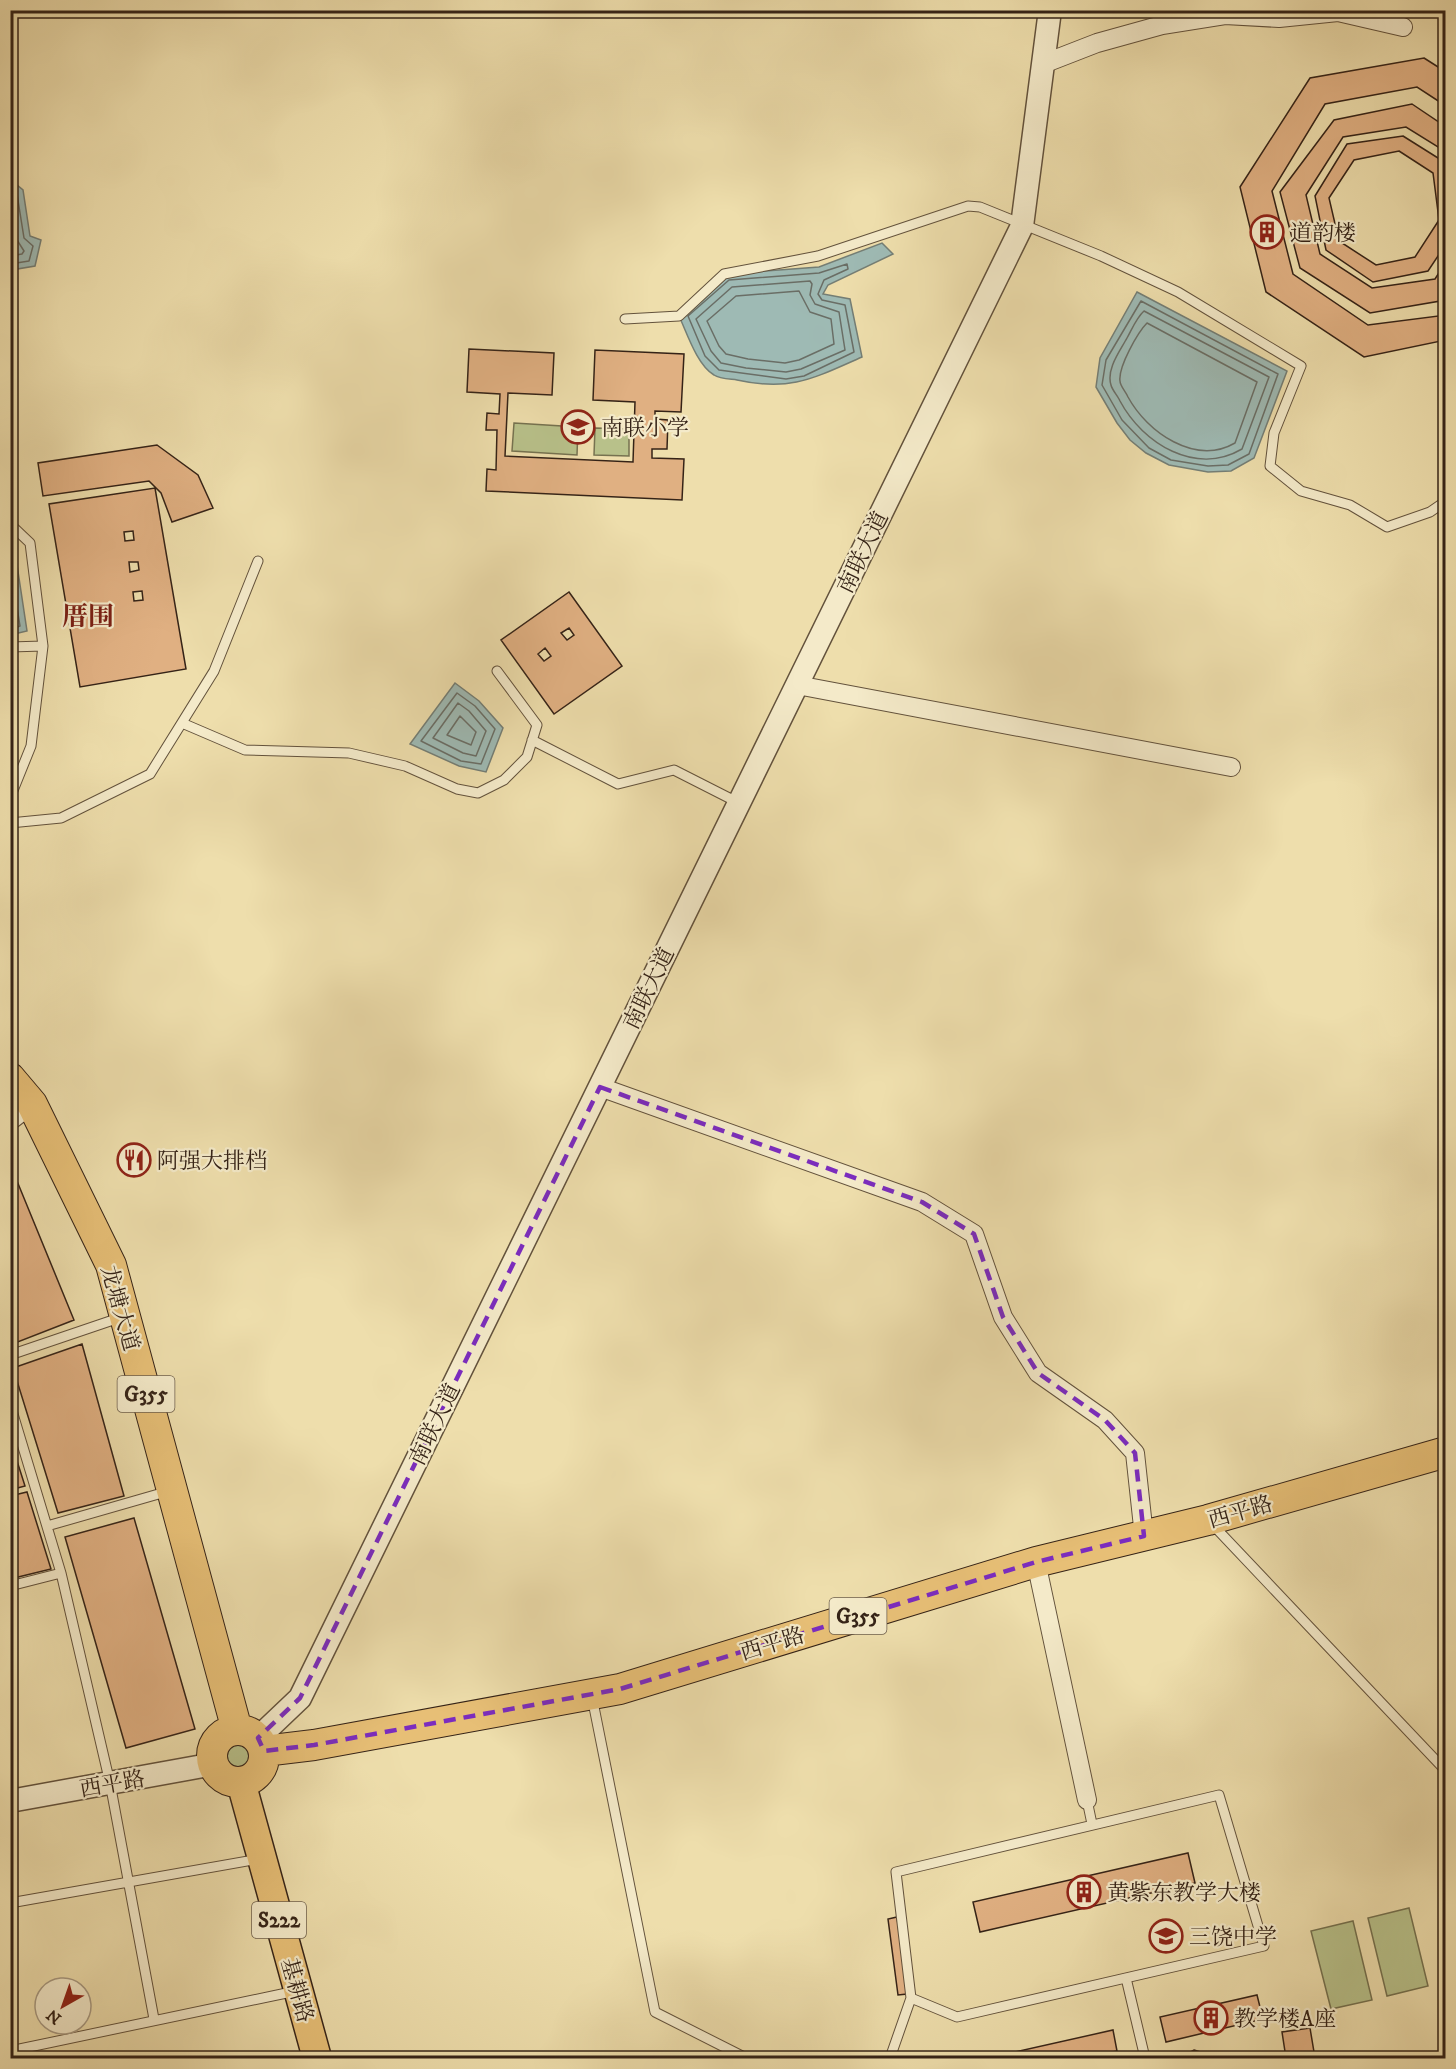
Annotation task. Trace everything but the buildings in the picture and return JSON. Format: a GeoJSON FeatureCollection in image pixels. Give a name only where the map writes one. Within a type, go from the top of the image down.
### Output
{"type":"FeatureCollection","features":[{"type":"Feature","properties":{"kind":"highway","name":"龙塘大道"},"geometry":{"type":"LineString","coordinates":[[10,1078],[19,1108],[103,1268],[121,1317],[168,1492],[247,1738]]}},
{"type":"Feature","properties":{"kind":"highway","name":"西平路"},"geometry":{"type":"LineString","coordinates":[[247,1738],[314,1745],[620,1689],[1036,1562],[1208,1520],[1446,1452]]}},
{"type":"Feature","properties":{"kind":"highway"},"geometry":{"type":"LineString","coordinates":[[247,1738],[265,1760],[256,1775],[241,1782],[222,1776],[214,1764],[214,1745],[247,1738]]}},
{"type":"Feature","properties":{"kind":"main road","name":"基耕路"},"geometry":{"type":"LineString","coordinates":[[241,1782],[317,2058]]}},
{"type":"Feature","properties":{"kind":"street","name":"南联大道"},"geometry":{"type":"LineString","coordinates":[[247,1738],[300,1698],[1022,226],[1050,10]]}},
{"type":"Feature","properties":{"kind":"street"},"geometry":{"type":"LineString","coordinates":[[1043,64],[1097,43],[1162,25],[1225,15],[1279,18],[1338,12],[1403,27]]}},
{"type":"Feature","properties":{"kind":"street"},"geometry":{"type":"LineString","coordinates":[[797,685],[1231,767]]}},
{"type":"Feature","properties":{"kind":"street"},"geometry":{"type":"LineString","coordinates":[[600,1087],[922,1202],[974,1234],[1003,1317],[1038,1373],[1105,1420],[1135,1453],[1144,1536]]}},
{"type":"Feature","properties":{"kind":"street"},"geometry":{"type":"LineString","coordinates":[[1036,1562],[1087,1800]]}},
{"type":"Feature","properties":{"kind":"street","name":"西平路"},"geometry":{"type":"LineString","coordinates":[[10,1802],[214,1764]]}},
{"type":"Feature","properties":{"kind":"lane"},"geometry":{"type":"LineString","coordinates":[[625,319],[679,316],[724,274],[818,256],[968,206],[980,207],[1022,226],[1101,256],[1178,292],[1301,366],[1274,433],[1270,466],[1301,491],[1350,505],[1387,527],[1430,512],[1446,501]]}},
{"type":"Feature","properties":{"kind":"lane"},"geometry":{"type":"LineString","coordinates":[[10,524],[30,543],[43,646],[31,746],[10,798]]}},
{"type":"Feature","properties":{"kind":"lane"},"geometry":{"type":"LineString","coordinates":[[10,535],[30,543]]}},
{"type":"Feature","properties":{"kind":"lane"},"geometry":{"type":"LineString","coordinates":[[10,823],[61,818],[150,774],[214,671],[258,561]]}},
{"type":"Feature","properties":{"kind":"lane"},"geometry":{"type":"LineString","coordinates":[[10,647],[43,646]]}},
{"type":"Feature","properties":{"kind":"lane"},"geometry":{"type":"LineString","coordinates":[[182,723],[245,750],[349,753],[405,766],[457,789],[478,793],[504,780],[527,757],[537,725],[497,671]]}},
{"type":"Feature","properties":{"kind":"lane"},"geometry":{"type":"LineString","coordinates":[[532,740],[618,784],[674,770],[739,803]]}},
{"type":"Feature","properties":{"kind":"lane"},"geometry":{"type":"LineString","coordinates":[[10,1355],[121,1317]]}},
{"type":"Feature","properties":{"kind":"lane"},"geometry":{"type":"LineString","coordinates":[[10,1404],[61,1573],[110,1783],[154,2019]]}},
{"type":"Feature","properties":{"kind":"lane"},"geometry":{"type":"LineString","coordinates":[[48,1526],[168,1492]]}},
{"type":"Feature","properties":{"kind":"lane"},"geometry":{"type":"LineString","coordinates":[[1208,1520],[1446,1771]]}},
{"type":"Feature","properties":{"kind":"lane"},"geometry":{"type":"LineString","coordinates":[[10,1586],[61,1573]]}},
{"type":"Feature","properties":{"kind":"lane"},"geometry":{"type":"LineString","coordinates":[[592,1694],[655,2012],[746,2058]]}},
{"type":"Feature","properties":{"kind":"lane"},"geometry":{"type":"LineString","coordinates":[[890,2058],[910,1998],[896,1872],[1219,1795],[1264,1946],[957,2018],[910,1998]]}},
{"type":"Feature","properties":{"kind":"lane"},"geometry":{"type":"LineString","coordinates":[[1087,1800],[1092,1824]]}},
{"type":"Feature","properties":{"kind":"lane"},"geometry":{"type":"LineString","coordinates":[[10,1904],[262,1859]]}},
{"type":"Feature","properties":{"kind":"lane"},"geometry":{"type":"LineString","coordinates":[[1126,1978],[1145,2058]]}},
{"type":"Feature","properties":{"kind":"lane"},"geometry":{"type":"LineString","coordinates":[[10,2051],[154,2019],[298,1991]]}},
{"type":"Feature","properties":{"kind":"highlighted area"},"geometry":{"type":"Polygon","coordinates":[[[600,1087],[922,1202],[974,1234],[1003,1317],[1038,1373],[1105,1420],[1135,1453],[1144,1536],[1036,1562],[620,1689],[314,1745],[264,1751],[258,1738],[300,1698],[600,1087]]]}},
{"type":"Feature","properties":{"kind":"green space"},"geometry":{"type":"Polygon","coordinates":[[[514,423],[578,427],[577,455],[512,451],[514,423]]]}},
{"type":"Feature","properties":{"kind":"green space"},"geometry":{"type":"Polygon","coordinates":[[[595,428],[629,429],[629,456],[594,455],[595,428]]]}},
{"type":"Feature","properties":{"kind":"green space"},"geometry":{"type":"Polygon","coordinates":[[[230,1739],[248,1740],[257,1764],[249,1772],[241,1775],[233,1774],[221,1763],[219,1755],[222,1746],[230,1739]]]}},
{"type":"Feature","properties":{"kind":"green space"},"geometry":{"type":"Polygon","coordinates":[[[1409,1908],[1428,1986],[1387,1996],[1368,1918],[1409,1908]]]}},
{"type":"Feature","properties":{"kind":"green space"},"geometry":{"type":"Polygon","coordinates":[[[1353,1921],[1372,2000],[1331,2009],[1311,1931],[1353,1921]]]}},
{"type":"Feature","properties":{"kind":"water"},"geometry":{"type":"Polygon","coordinates":[[[11,180],[23,190],[30,236],[41,240],[35,266],[11,270],[11,180]]]}},
{"type":"Feature","properties":{"kind":"water"},"geometry":{"type":"Polygon","coordinates":[[[882,243],[893,254],[828,285],[823,294],[850,299],[862,357],[816,377],[788,384],[756,383],[722,378],[716,376],[702,364],[679,316],[727,274],[819,267],[882,243]]]}},
{"type":"Feature","properties":{"kind":"water"},"geometry":{"type":"Polygon","coordinates":[[[1137,292],[1287,371],[1254,458],[1231,471],[1208,472],[1169,465],[1146,453],[1130,440],[1117,423],[1096,387],[1100,358],[1137,292]]]}},
{"type":"Feature","properties":{"kind":"water"},"geometry":{"type":"Polygon","coordinates":[[[10,544],[14,545],[27,631],[10,635],[10,544]]]}},
{"type":"Feature","properties":{"kind":"water"},"geometry":{"type":"Polygon","coordinates":[[[455,683],[479,701],[503,728],[486,772],[459,766],[410,744],[455,683]]]}},
{"type":"Feature","properties":{"kind":"place","name":"道韵楼"},"geometry":{"type":"Point","coordinates":[1267,232]}},
{"type":"Feature","properties":{"kind":"place","name":"南联小学"},"geometry":{"type":"Point","coordinates":[578,427]}},
{"type":"Feature","properties":{"kind":"place","name":"阿强大排档"},"geometry":{"type":"Point","coordinates":[134,1160]}},
{"type":"Feature","properties":{"kind":"place","name":"黄紫东教学大楼"},"geometry":{"type":"Point","coordinates":[1084,1892]}},
{"type":"Feature","properties":{"kind":"place","name":"三饶中学"},"geometry":{"type":"Point","coordinates":[1166,1936]}},
{"type":"Feature","properties":{"kind":"place","name":"教学楼A座"},"geometry":{"type":"Point","coordinates":[1211,2018]}},
{"type":"Feature","properties":{"kind":"district","name":"厝围"},"geometry":{"type":"Point","coordinates":[88,616]}}]}
